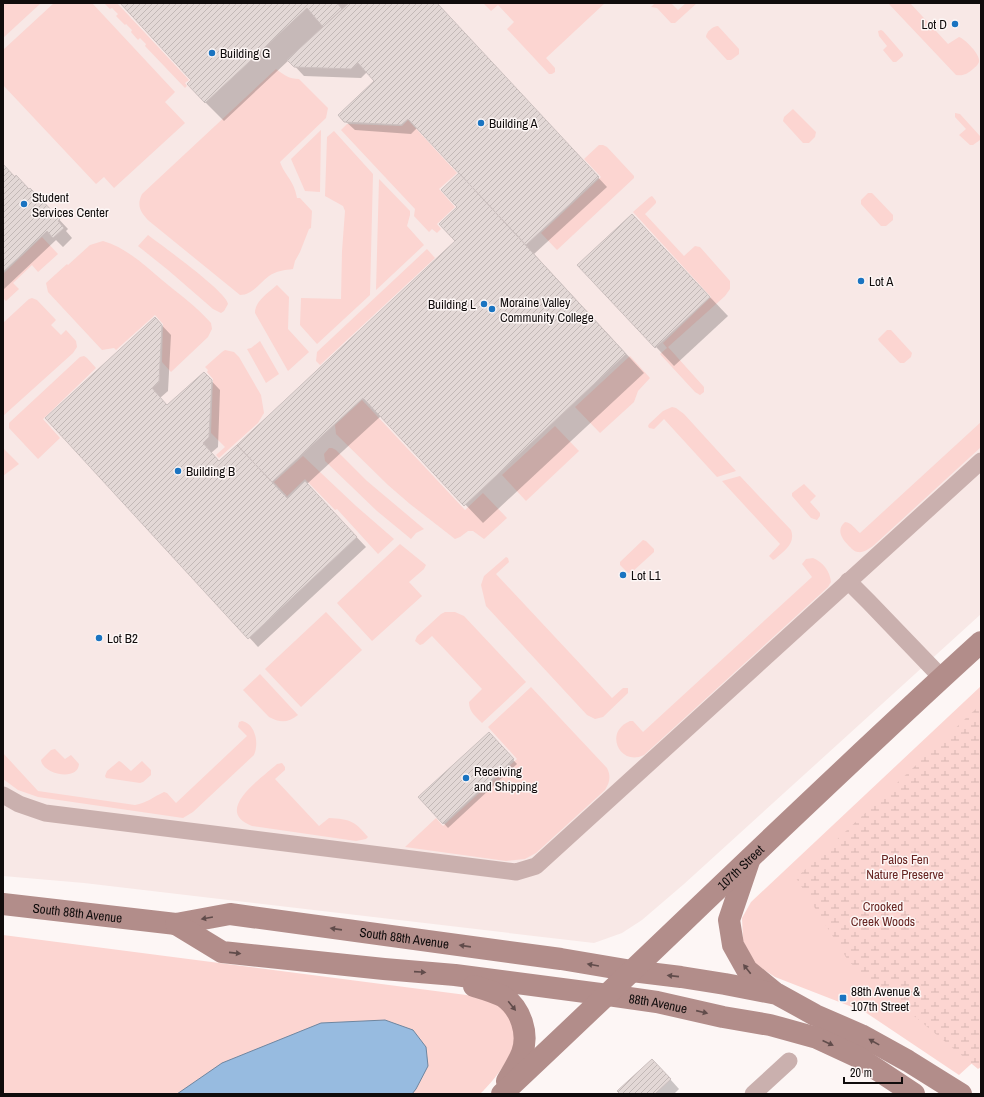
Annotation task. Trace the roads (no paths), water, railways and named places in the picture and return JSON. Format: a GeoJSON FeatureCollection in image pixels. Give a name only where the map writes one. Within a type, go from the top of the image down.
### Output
{"type":"FeatureCollection","features":[{"type":"Feature","properties":{"kind":"street"},"geometry":{"type":"LineString","coordinates":[[3,795],[19,804],[45,813],[516,872],[536,866],[981,461]]}},
{"type":"Feature","properties":{"kind":"street"},"geometry":{"type":"LineString","coordinates":[[848,581],[942,678]]}},
{"type":"Feature","properties":{"kind":"street","name":"107th Street"},"geometry":{"type":"LineString","coordinates":[[500,1094],[657,949],[751,857],[981,642]]}},
{"type":"Feature","properties":{"kind":"street"},"geometry":{"type":"LineString","coordinates":[[751,857],[728,920],[734,945],[747,970],[777,994]]}},
{"type":"Feature","properties":{"kind":"street","name":"South 88th Avenue"},"geometry":{"type":"LineString","coordinates":[[3,904],[176,924],[230,914],[561,959],[632,971]]}},
{"type":"Feature","properties":{"kind":"street","name":"South 88th Avenue"},"geometry":{"type":"LineString","coordinates":[[176,924],[222,952],[384,970]]}},
{"type":"Feature","properties":{"kind":"street","name":"88th Avenue"},"geometry":{"type":"LineString","coordinates":[[384,970],[455,974],[657,1002],[770,1026],[817,1038],[858,1057],[914,1094]]}},
{"type":"Feature","properties":{"kind":"street","name":"88th Avenue"},"geometry":{"type":"LineString","coordinates":[[632,971],[681,977],[777,994],[815,1016],[861,1035],[908,1061],[961,1094]]}},
{"type":"Feature","properties":{"kind":"street"},"geometry":{"type":"LineString","coordinates":[[455,974],[469,985],[503,997],[509,1002],[522,1021],[524,1032],[522,1053],[500,1094]]}},
{"type":"Feature","properties":{"kind":"street"},"geometry":{"type":"LineString","coordinates":[[753,1094],[789,1061]]}},
{"type":"Feature","properties":{"kind":"water"},"geometry":{"type":"Polygon","coordinates":[[[385,1020],[413,1030],[426,1047],[428,1066],[412,1094],[177,1094],[222,1063],[321,1023],[385,1020]]]}},
{"type":"Feature","properties":{"kind":"place","name":"Lot D"},"geometry":{"type":"Point","coordinates":[955,24]}},
{"type":"Feature","properties":{"kind":"place","name":"Building G"},"geometry":{"type":"Point","coordinates":[212,53]}},
{"type":"Feature","properties":{"kind":"place","name":"Building A"},"geometry":{"type":"Point","coordinates":[481,123]}},
{"type":"Feature","properties":{"kind":"place","name":"Student Services Center"},"geometry":{"type":"Point","coordinates":[24,204]}},
{"type":"Feature","properties":{"kind":"place","name":"Lot A"},"geometry":{"type":"Point","coordinates":[861,281]}},
{"type":"Feature","properties":{"kind":"place","name":"Building L"},"geometry":{"type":"Point","coordinates":[484,304]}},
{"type":"Feature","properties":{"kind":"place","name":"Moraine Valley Community College"},"geometry":{"type":"Point","coordinates":[492,309]}},
{"type":"Feature","properties":{"kind":"place","name":"Building B"},"geometry":{"type":"Point","coordinates":[178,471]}},
{"type":"Feature","properties":{"kind":"place","name":"Lot L1"},"geometry":{"type":"Point","coordinates":[623,575]}},
{"type":"Feature","properties":{"kind":"place","name":"Lot B2"},"geometry":{"type":"Point","coordinates":[99,638]}},
{"type":"Feature","properties":{"kind":"place","name":"Receiving and Shipping"},"geometry":{"type":"Point","coordinates":[466,778]}},
{"type":"Feature","properties":{"kind":"place","name":"88th Avenue & 107th Street"},"geometry":{"type":"Point","coordinates":[843,998]}},
{"type":"Feature","properties":{"kind":"park label","name":"Palos Fen Nature Preserve"},"geometry":{"type":"Point","coordinates":[905,866]}},
{"type":"Feature","properties":{"kind":"park label","name":"Crooked Creek Woods"},"geometry":{"type":"Point","coordinates":[883,914]}}]}
